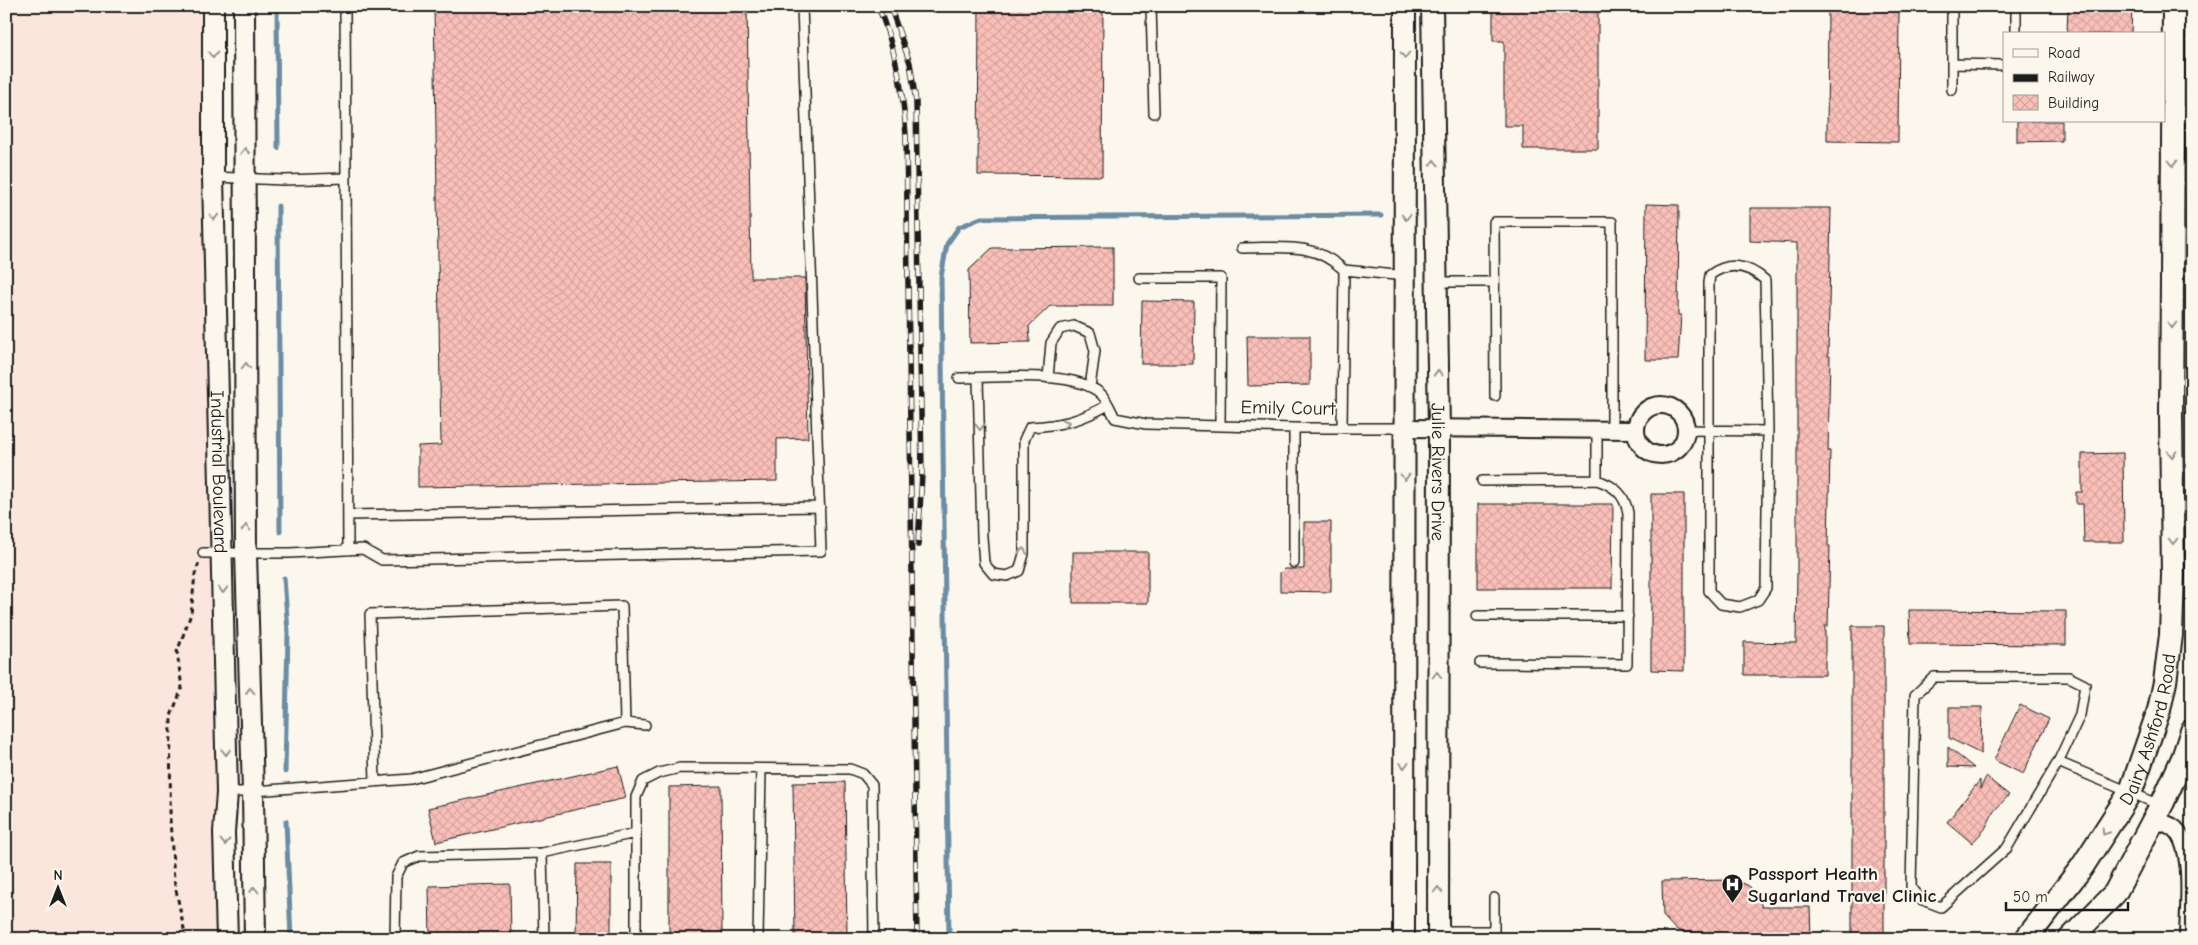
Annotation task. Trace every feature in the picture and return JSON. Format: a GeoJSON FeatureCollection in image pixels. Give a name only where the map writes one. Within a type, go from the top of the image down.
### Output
{"type":"FeatureCollection","features":[{"type":"Feature","properties":{"kind":"main road","name":"Dairy Ashford Road"},"geometry":{"type":"LineString","coordinates":[[2026,939],[2082,866],[2131,791],[2159,710],[2182,575],[2182,492],[2171,406],[2182,114],[2174,6]]}},
{"type":"Feature","properties":{"kind":"main road","name":"Dairy Ashford Road"},"geometry":{"type":"LineString","coordinates":[[2070,939],[2114,893],[2183,758],[2192,731]]}},
{"type":"Feature","properties":{"kind":"street","name":"Industrial Boulevard"},"geometry":{"type":"LineString","coordinates":[[213,6],[212,553],[227,793],[224,832],[227,939]]}},
{"type":"Feature","properties":{"kind":"street","name":"Industrial Boulevard"},"geometry":{"type":"LineString","coordinates":[[244,6],[246,554],[255,939]]}},
{"type":"Feature","properties":{"kind":"street","name":"Julie Rivers Drive"},"geometry":{"type":"LineString","coordinates":[[1404,939],[1405,6]]}},
{"type":"Feature","properties":{"kind":"street","name":"Julie Rivers Drive"},"geometry":{"type":"LineString","coordinates":[[1432,6],[1439,428],[1438,935]]}},
{"type":"Feature","properties":{"kind":"street"},"geometry":{"type":"LineString","coordinates":[[1406,276],[1436,282]]}},
{"type":"Feature","properties":{"kind":"street"},"geometry":{"type":"LineString","coordinates":[[1661,404],[1676,409],[1685,422],[1686,430],[1680,446],[1665,454],[1656,454],[1641,446],[1637,438],[1636,422],[1646,409],[1661,404]]}},
{"type":"Feature","properties":{"kind":"street","name":"Emily Court"},"geometry":{"type":"LineString","coordinates":[[1406,428],[1636,430]]}},
{"type":"Feature","properties":{"kind":"street"},"geometry":{"type":"LineString","coordinates":[[1404,716],[1437,715]]}},
{"type":"Feature","properties":{"kind":"street"},"geometry":{"type":"LineString","coordinates":[[2157,812],[2174,827],[2181,837],[2188,861],[2190,885],[2188,939]]}},
{"type":"Feature","properties":{"kind":"lane"},"geometry":{"type":"LineString","coordinates":[[345,6],[348,550]]}},
{"type":"Feature","properties":{"kind":"lane"},"geometry":{"type":"LineString","coordinates":[[212,553],[246,554],[363,549],[382,560],[821,551],[802,6]]}},
{"type":"Feature","properties":{"kind":"lane"},"geometry":{"type":"LineString","coordinates":[[1152,6],[1154,112]]}},
{"type":"Feature","properties":{"kind":"lane"},"geometry":{"type":"LineString","coordinates":[[1952,6],[1952,90]]}},
{"type":"Feature","properties":{"kind":"lane"},"geometry":{"type":"LineString","coordinates":[[2016,6],[2016,32]]}},
{"type":"Feature","properties":{"kind":"lane"},"geometry":{"type":"LineString","coordinates":[[1952,64],[2003,65]]}},
{"type":"Feature","properties":{"kind":"lane"},"geometry":{"type":"LineString","coordinates":[[212,177],[284,180],[346,178]]}},
{"type":"Feature","properties":{"kind":"lane"},"geometry":{"type":"LineString","coordinates":[[1495,396],[1494,222],[1612,222],[1604,430],[1597,480]]}},
{"type":"Feature","properties":{"kind":"lane"},"geometry":{"type":"LineString","coordinates":[[1242,248],[1298,247],[1318,251],[1332,259],[1344,270],[1406,276]]}},
{"type":"Feature","properties":{"kind":"lane"},"geometry":{"type":"LineString","coordinates":[[1733,266],[1746,268],[1757,272],[1765,280],[1768,431],[1766,588],[1758,600],[1740,607],[1721,604],[1709,591],[1709,283],[1710,275],[1720,268],[1733,266]]}},
{"type":"Feature","properties":{"kind":"lane"},"geometry":{"type":"LineString","coordinates":[[1342,428],[1344,270]]}},
{"type":"Feature","properties":{"kind":"lane"},"geometry":{"type":"LineString","coordinates":[[1139,278],[1221,278],[1220,426]]}},
{"type":"Feature","properties":{"kind":"lane"},"geometry":{"type":"LineString","coordinates":[[1436,282],[1494,282]]}},
{"type":"Feature","properties":{"kind":"lane"},"geometry":{"type":"LineString","coordinates":[[1048,378],[1050,343],[1060,329],[1074,326],[1090,333],[1094,351],[1090,387]]}},
{"type":"Feature","properties":{"kind":"lane","name":"Emily Court"},"geometry":{"type":"LineString","coordinates":[[959,378],[1060,378],[1083,382],[1102,395],[1115,418],[1146,424],[1294,428],[1406,428]]}},
{"type":"Feature","properties":{"kind":"lane"},"geometry":{"type":"LineString","coordinates":[[978,378],[984,562],[993,574],[1007,576],[1019,571],[1024,554],[1024,440],[1030,427],[1064,424],[1091,415],[1108,405]]}},
{"type":"Feature","properties":{"kind":"lane"},"geometry":{"type":"LineString","coordinates":[[1294,428],[1294,563]]}},
{"type":"Feature","properties":{"kind":"lane"},"geometry":{"type":"LineString","coordinates":[[1686,430],[1768,431]]}},
{"type":"Feature","properties":{"kind":"lane"},"geometry":{"type":"LineString","coordinates":[[1480,663],[1627,664],[1628,616],[1628,514],[1626,503],[1620,493],[1610,485],[1597,480],[1482,480]]}},
{"type":"Feature","properties":{"kind":"lane"},"geometry":{"type":"LineString","coordinates":[[348,515],[820,507]]}},
{"type":"Feature","properties":{"kind":"lane"},"geometry":{"type":"LineString","coordinates":[[375,782],[370,614],[622,606],[625,723]]}},
{"type":"Feature","properties":{"kind":"lane"},"geometry":{"type":"LineString","coordinates":[[1477,616],[1628,616]]}},
{"type":"Feature","properties":{"kind":"lane"},"geometry":{"type":"LineString","coordinates":[[1934,677],[2069,677],[2085,685],[2080,715],[2058,762],[2006,848],[1941,907],[1920,900],[1911,888],[1915,695],[1934,677]]}},
{"type":"Feature","properties":{"kind":"lane"},"geometry":{"type":"LineString","coordinates":[[227,793],[411,779],[625,723],[644,725]]}},
{"type":"Feature","properties":{"kind":"lane"},"geometry":{"type":"LineString","coordinates":[[2058,762],[2131,791],[2157,812]]}},
{"type":"Feature","properties":{"kind":"lane"},"geometry":{"type":"LineString","coordinates":[[636,939],[636,797],[643,781],[660,773],[680,768],[850,769],[862,774],[872,784],[874,939]]}},
{"type":"Feature","properties":{"kind":"lane"},"geometry":{"type":"LineString","coordinates":[[758,939],[761,769]]}},
{"type":"Feature","properties":{"kind":"lane"},"geometry":{"type":"LineString","coordinates":[[395,939],[396,877],[403,863],[419,856],[542,853],[636,833]]}},
{"type":"Feature","properties":{"kind":"lane"},"geometry":{"type":"LineString","coordinates":[[542,853],[544,939]]}},
{"type":"Feature","properties":{"kind":"lane"},"geometry":{"type":"LineString","coordinates":[[1438,935],[1494,935],[1494,898]]}},
{"type":"Feature","properties":{"kind":"path"},"geometry":{"type":"LineString","coordinates":[[186,939],[174,871],[170,819],[171,716],[182,688],[177,652],[191,614],[195,574],[212,553]]}},
{"type":"Feature","properties":{"kind":"shaded area"},"geometry":{"type":"Polygon","coordinates":[[[6,6],[205,6],[223,939],[6,939],[6,6]]]}},
{"type":"Feature","properties":{"kind":"building"},"geometry":{"type":"Polygon","coordinates":[[[434,6],[747,6],[751,278],[805,278],[808,438],[777,439],[777,481],[418,487],[418,446],[441,445],[434,6]]]}},
{"type":"Feature","properties":{"kind":"building"},"geometry":{"type":"Polygon","coordinates":[[[979,6],[1103,6],[1102,176],[978,175],[979,6]]]}},
{"type":"Feature","properties":{"kind":"building"},"geometry":{"type":"Polygon","coordinates":[[[1493,6],[1598,6],[1598,149],[1523,149],[1523,126],[1504,126],[1504,41],[1493,41],[1493,6]]]}},
{"type":"Feature","properties":{"kind":"building"},"geometry":{"type":"Polygon","coordinates":[[[1828,6],[1899,6],[1898,142],[1827,141],[1828,6]]]}},
{"type":"Feature","properties":{"kind":"building"},"geometry":{"type":"Polygon","coordinates":[[[2068,6],[2132,6],[2131,32],[2067,32],[2068,6]]]}},
{"type":"Feature","properties":{"kind":"building"},"geometry":{"type":"Polygon","coordinates":[[[2017,122],[2062,122],[2062,141],[2017,142],[2017,122]]]}},
{"type":"Feature","properties":{"kind":"building"},"geometry":{"type":"Polygon","coordinates":[[[1646,204],[1679,205],[1678,315],[1681,315],[1678,360],[1645,360],[1646,204]]]}},
{"type":"Feature","properties":{"kind":"building"},"geometry":{"type":"Polygon","coordinates":[[[1750,208],[1831,208],[1828,356],[1830,356],[1828,451],[1830,451],[1828,546],[1830,546],[1828,626],[1825,626],[1825,675],[1744,675],[1744,642],[1796,643],[1797,570],[1797,243],[1750,241],[1750,208]]]}},
{"type":"Feature","properties":{"kind":"building"},"geometry":{"type":"Polygon","coordinates":[[[1113,247],[1113,306],[1050,306],[1029,326],[1030,342],[970,343],[969,270],[992,248],[1113,247]]]}},
{"type":"Feature","properties":{"kind":"building"},"geometry":{"type":"Polygon","coordinates":[[[1142,301],[1194,302],[1193,364],[1141,364],[1142,301]]]}},
{"type":"Feature","properties":{"kind":"building"},"geometry":{"type":"Polygon","coordinates":[[[1247,336],[1310,336],[1310,385],[1248,386],[1247,336]]]}},
{"type":"Feature","properties":{"kind":"building"},"geometry":{"type":"Polygon","coordinates":[[[2123,453],[2124,542],[2084,542],[2083,504],[2076,504],[2076,492],[2082,492],[2082,454],[2123,453]]]}},
{"type":"Feature","properties":{"kind":"building"},"geometry":{"type":"Polygon","coordinates":[[[1651,494],[1684,494],[1684,671],[1651,670],[1651,494]]]}},
{"type":"Feature","properties":{"kind":"building"},"geometry":{"type":"Polygon","coordinates":[[[1478,504],[1613,504],[1612,588],[1478,588],[1478,504]]]}},
{"type":"Feature","properties":{"kind":"building"},"geometry":{"type":"Polygon","coordinates":[[[1304,522],[1331,522],[1331,592],[1280,591],[1280,573],[1284,569],[1304,569],[1304,522]]]}},
{"type":"Feature","properties":{"kind":"building"},"geometry":{"type":"Polygon","coordinates":[[[1073,552],[1148,552],[1148,603],[1073,603],[1073,552]]]}},
{"type":"Feature","properties":{"kind":"building"},"geometry":{"type":"Polygon","coordinates":[[[1909,610],[2066,611],[2066,645],[1910,644],[1909,610]]]}},
{"type":"Feature","properties":{"kind":"building"},"geometry":{"type":"Polygon","coordinates":[[[1852,626],[1884,626],[1884,939],[1852,939],[1852,626]]]}},
{"type":"Feature","properties":{"kind":"building"},"geometry":{"type":"Polygon","coordinates":[[[2020,705],[2049,719],[2023,774],[1994,760],[2020,705]]]}},
{"type":"Feature","properties":{"kind":"building"},"geometry":{"type":"Polygon","coordinates":[[[1949,707],[1982,707],[1981,754],[1949,738],[1949,707]]]}},
{"type":"Feature","properties":{"kind":"building"},"geometry":{"type":"Polygon","coordinates":[[[1948,747],[1974,768],[1948,767],[1948,747]]]}},
{"type":"Feature","properties":{"kind":"building"},"geometry":{"type":"Polygon","coordinates":[[[618,766],[626,798],[436,842],[428,808],[618,766]]]}},
{"type":"Feature","properties":{"kind":"building"},"geometry":{"type":"Polygon","coordinates":[[[1986,777],[2009,795],[1994,811],[1985,829],[1972,843],[1947,822],[1980,780],[1980,789],[1986,777]]]}},
{"type":"Feature","properties":{"kind":"building"},"geometry":{"type":"Polygon","coordinates":[[[845,782],[847,939],[795,939],[793,783],[845,782]]]}},
{"type":"Feature","properties":{"kind":"building"},"geometry":{"type":"Polygon","coordinates":[[[721,786],[722,939],[669,939],[669,787],[721,786]]]}},
{"type":"Feature","properties":{"kind":"building"},"geometry":{"type":"Polygon","coordinates":[[[577,864],[611,864],[611,939],[576,939],[577,864]]]}},
{"type":"Feature","properties":{"kind":"building"},"geometry":{"type":"Polygon","coordinates":[[[1736,880],[1749,886],[1756,893],[1762,907],[1810,907],[1811,939],[1711,939],[1711,933],[1682,932],[1675,929],[1663,916],[1662,881],[1736,880]]]}},
{"type":"Feature","properties":{"kind":"building"},"geometry":{"type":"Polygon","coordinates":[[[510,884],[511,939],[430,939],[429,886],[510,884]]]}},
{"type":"Feature","properties":{"kind":"waterway"},"geometry":{"type":"LineString","coordinates":[[277,6],[278,148]]}},
{"type":"Feature","properties":{"kind":"waterway"},"geometry":{"type":"LineString","coordinates":[[278,206],[280,532]]}},
{"type":"Feature","properties":{"kind":"waterway"},"geometry":{"type":"LineString","coordinates":[[949,939],[941,277],[947,244],[959,227],[981,218],[1381,215]]}},
{"type":"Feature","properties":{"kind":"waterway"},"geometry":{"type":"LineString","coordinates":[[284,578],[288,632],[285,772]]}},
{"type":"Feature","properties":{"kind":"waterway"},"geometry":{"type":"LineString","coordinates":[[286,821],[291,939]]}},
{"type":"Feature","properties":{"kind":"railway"},"geometry":{"type":"LineString","coordinates":[[878,6],[890,39],[898,70],[906,135],[917,939]]}},
{"type":"Feature","properties":{"kind":"railway"},"geometry":{"type":"LineString","coordinates":[[890,6],[910,63],[916,102],[922,474],[918,545]]}},
{"type":"Feature","properties":{"kind":"place","name":"Passport Health Sugarland Travel Clinic"},"geometry":{"type":"Point","coordinates":[1732,903]}}]}
